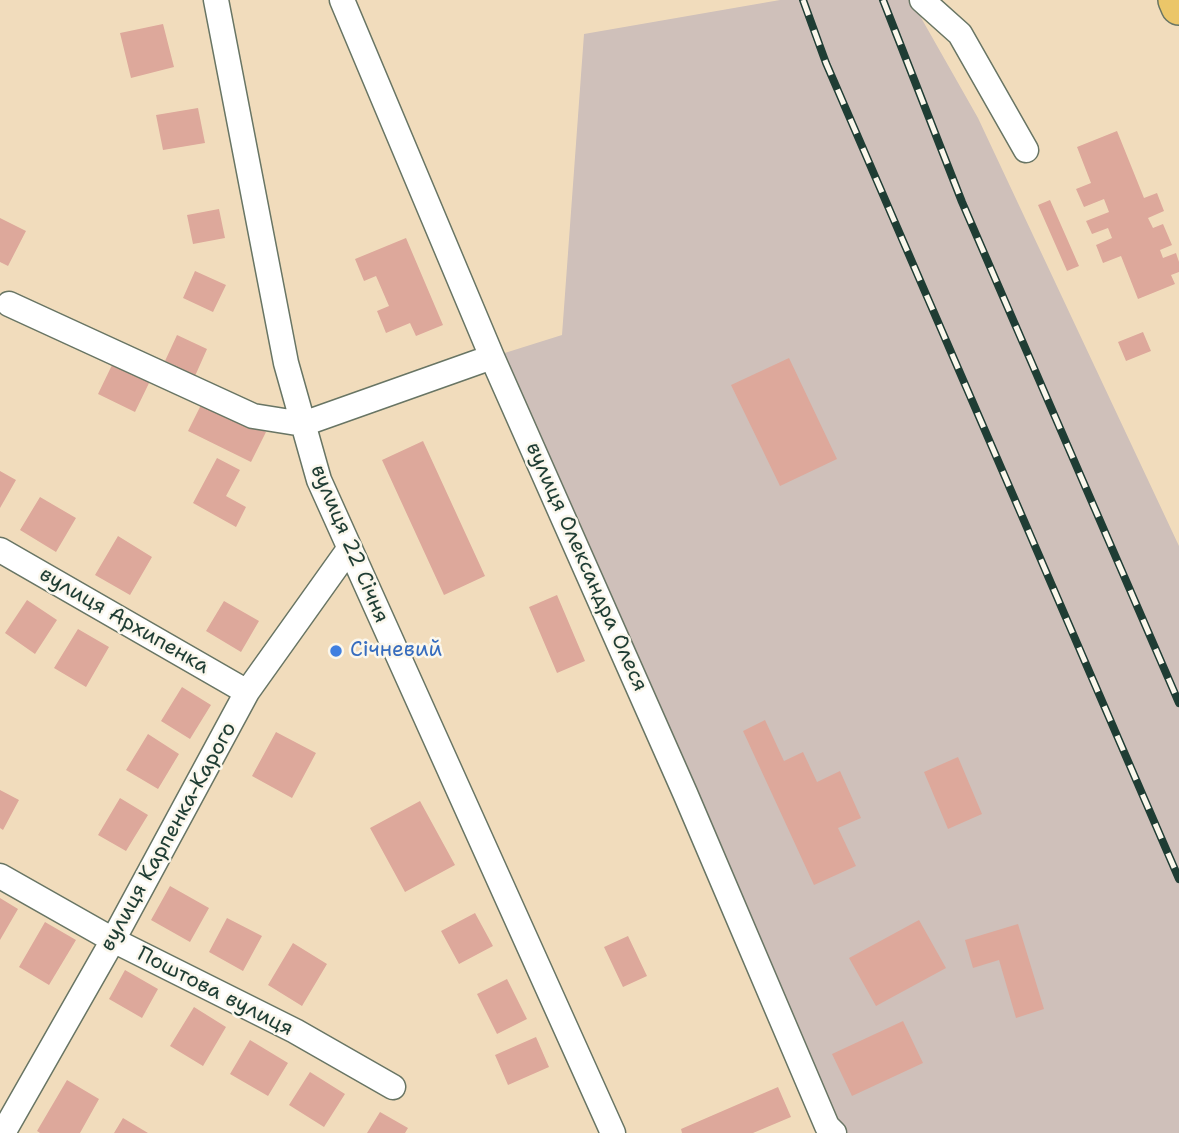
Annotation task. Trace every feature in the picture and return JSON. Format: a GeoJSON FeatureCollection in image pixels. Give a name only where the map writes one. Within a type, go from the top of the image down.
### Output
{"type":"FeatureCollection","features":[{"type":"Feature","properties":{"kind":"highway"},"geometry":{"type":"LineString","coordinates":[[1176,0],[1179,7]]}},
{"type":"Feature","properties":{"kind":"street","name":"вулиця 22 Січня"},"geometry":{"type":"LineString","coordinates":[[216,0],[286,363],[318,480],[613,1133]]}},
{"type":"Feature","properties":{"kind":"street","name":"вулиця Олександра Олеся"},"geometry":{"type":"LineString","coordinates":[[341,0],[492,357],[685,793],[827,1126],[834,1133]]}},
{"type":"Feature","properties":{"kind":"street"},"geometry":{"type":"LineString","coordinates":[[922,0],[960,34],[1026,150]]}},
{"type":"Feature","properties":{"kind":"street"},"geometry":{"type":"LineString","coordinates":[[9,304],[253,416],[303,424],[492,357]]}},
{"type":"Feature","properties":{"kind":"street","name":"вулиця Карпенка-Карого"},"geometry":{"type":"LineString","coordinates":[[3,1133],[113,940],[247,692],[349,549]]}},
{"type":"Feature","properties":{"kind":"street","name":"вулиця Архипенка"},"geometry":{"type":"LineString","coordinates":[[0,550],[247,692]]}},
{"type":"Feature","properties":{"kind":"street","name":"Поштова вулиця"},"geometry":{"type":"LineString","coordinates":[[0,876],[113,940],[295,1031],[393,1087]]}},
{"type":"Feature","properties":{"kind":"shaded area"},"geometry":{"type":"Polygon","coordinates":[[[780,0],[911,0],[978,118],[1179,546],[1179,1133],[834,1133],[492,357],[562,335],[584,34],[780,0]]]}},
{"type":"Feature","properties":{"kind":"building"},"geometry":{"type":"Polygon","coordinates":[[[163,24],[174,67],[131,78],[120,33],[163,24]]]}},
{"type":"Feature","properties":{"kind":"building"},"geometry":{"type":"Polygon","coordinates":[[[198,108],[205,143],[163,150],[156,115],[198,108]]]}},
{"type":"Feature","properties":{"kind":"building"},"geometry":{"type":"Polygon","coordinates":[[[1117,131],[1144,198],[1157,193],[1164,211],[1148,218],[1153,228],[1163,224],[1172,245],[1160,250],[1163,258],[1176,253],[1179,262],[1179,272],[1171,275],[1175,284],[1138,299],[1121,256],[1103,263],[1096,245],[1112,238],[1108,228],[1092,234],[1086,221],[1109,212],[1104,199],[1084,207],[1076,189],[1091,183],[1077,147],[1117,131]]]}},
{"type":"Feature","properties":{"kind":"building"},"geometry":{"type":"Polygon","coordinates":[[[1050,200],[1079,266],[1067,271],[1038,205],[1050,200]]]}},
{"type":"Feature","properties":{"kind":"building"},"geometry":{"type":"Polygon","coordinates":[[[219,209],[225,238],[193,244],[187,215],[219,209]]]}},
{"type":"Feature","properties":{"kind":"building"},"geometry":{"type":"Polygon","coordinates":[[[0,218],[26,231],[8,266],[0,262],[0,218]]]}},
{"type":"Feature","properties":{"kind":"building"},"geometry":{"type":"Polygon","coordinates":[[[406,238],[443,325],[416,336],[410,323],[386,333],[377,311],[389,306],[376,276],[364,281],[355,259],[406,238]]]}},
{"type":"Feature","properties":{"kind":"building"},"geometry":{"type":"Polygon","coordinates":[[[195,271],[226,285],[213,312],[183,298],[195,271]]]}},
{"type":"Feature","properties":{"kind":"building"},"geometry":{"type":"Polygon","coordinates":[[[1143,332],[1151,351],[1126,361],[1118,342],[1143,332]]]}},
{"type":"Feature","properties":{"kind":"building"},"geometry":{"type":"Polygon","coordinates":[[[177,335],[207,349],[195,376],[165,361],[177,335]]]}},
{"type":"Feature","properties":{"kind":"building"},"geometry":{"type":"Polygon","coordinates":[[[789,358],[837,459],[780,486],[731,385],[789,358]]]}},
{"type":"Feature","properties":{"kind":"building"},"geometry":{"type":"Polygon","coordinates":[[[113,363],[150,381],[135,412],[98,394],[113,363]]]}},
{"type":"Feature","properties":{"kind":"building"},"geometry":{"type":"Polygon","coordinates":[[[203,401],[266,432],[251,462],[188,431],[203,401]]]}},
{"type":"Feature","properties":{"kind":"building"},"geometry":{"type":"Polygon","coordinates":[[[423,441],[485,576],[444,595],[382,460],[423,441]]]}},
{"type":"Feature","properties":{"kind":"building"},"geometry":{"type":"Polygon","coordinates":[[[217,458],[240,470],[226,496],[246,507],[236,527],[193,503],[217,458]]]}},
{"type":"Feature","properties":{"kind":"building"},"geometry":{"type":"Polygon","coordinates":[[[0,471],[16,480],[0,508],[0,471]]]}},
{"type":"Feature","properties":{"kind":"building"},"geometry":{"type":"Polygon","coordinates":[[[40,497],[76,518],[56,552],[20,530],[40,497]]]}},
{"type":"Feature","properties":{"kind":"building"},"geometry":{"type":"Polygon","coordinates":[[[118,536],[152,557],[130,595],[95,575],[118,536]]]}},
{"type":"Feature","properties":{"kind":"building"},"geometry":{"type":"Polygon","coordinates":[[[557,595],[585,661],[557,673],[529,607],[557,595]]]}},
{"type":"Feature","properties":{"kind":"building"},"geometry":{"type":"Polygon","coordinates":[[[27,600],[57,620],[35,654],[5,633],[27,600]]]}},
{"type":"Feature","properties":{"kind":"building"},"geometry":{"type":"Polygon","coordinates":[[[224,601],[259,621],[241,652],[206,631],[224,601]]]}},
{"type":"Feature","properties":{"kind":"building"},"geometry":{"type":"Polygon","coordinates":[[[78,629],[109,647],[86,687],[54,668],[78,629]]]}},
{"type":"Feature","properties":{"kind":"building"},"geometry":{"type":"Polygon","coordinates":[[[182,687],[211,705],[190,739],[161,721],[182,687]]]}},
{"type":"Feature","properties":{"kind":"building"},"geometry":{"type":"Polygon","coordinates":[[[765,720],[784,761],[803,752],[817,782],[840,771],[861,818],[838,828],[856,866],[814,885],[743,731],[765,720]]]}},
{"type":"Feature","properties":{"kind":"building"},"geometry":{"type":"Polygon","coordinates":[[[276,732],[316,753],[292,798],[252,776],[276,732]]]}},
{"type":"Feature","properties":{"kind":"building"},"geometry":{"type":"Polygon","coordinates":[[[148,734],[179,754],[158,789],[126,770],[148,734]]]}},
{"type":"Feature","properties":{"kind":"building"},"geometry":{"type":"Polygon","coordinates":[[[958,757],[982,814],[948,829],[924,772],[958,757]]]}},
{"type":"Feature","properties":{"kind":"building"},"geometry":{"type":"Polygon","coordinates":[[[0,790],[19,800],[3,830],[0,828],[0,790]]]}},
{"type":"Feature","properties":{"kind":"building"},"geometry":{"type":"Polygon","coordinates":[[[120,798],[148,815],[126,851],[98,835],[120,798]]]}},
{"type":"Feature","properties":{"kind":"building"},"geometry":{"type":"Polygon","coordinates":[[[420,801],[455,865],[405,892],[370,828],[420,801]]]}},
{"type":"Feature","properties":{"kind":"building"},"geometry":{"type":"Polygon","coordinates":[[[170,886],[209,908],[190,942],[151,920],[170,886]]]}},
{"type":"Feature","properties":{"kind":"building"},"geometry":{"type":"Polygon","coordinates":[[[0,898],[18,909],[0,940],[0,898]]]}},
{"type":"Feature","properties":{"kind":"building"},"geometry":{"type":"Polygon","coordinates":[[[475,913],[493,946],[459,964],[441,931],[475,913]]]}},
{"type":"Feature","properties":{"kind":"building"},"geometry":{"type":"Polygon","coordinates":[[[227,918],[262,936],[243,971],[209,952],[227,918]]]}},
{"type":"Feature","properties":{"kind":"building"},"geometry":{"type":"Polygon","coordinates":[[[919,920],[946,968],[876,1006],[849,958],[919,920]]]}},
{"type":"Feature","properties":{"kind":"building"},"geometry":{"type":"Polygon","coordinates":[[[45,922],[76,940],[49,985],[19,967],[45,922]]]}},
{"type":"Feature","properties":{"kind":"building"},"geometry":{"type":"Polygon","coordinates":[[[1018,924],[1044,1009],[1016,1018],[999,960],[973,968],[965,940],[1018,924]]]}},
{"type":"Feature","properties":{"kind":"building"},"geometry":{"type":"Polygon","coordinates":[[[628,936],[647,976],[623,987],[604,947],[628,936]]]}},
{"type":"Feature","properties":{"kind":"building"},"geometry":{"type":"Polygon","coordinates":[[[293,943],[327,964],[302,1006],[268,985],[293,943]]]}},
{"type":"Feature","properties":{"kind":"building"},"geometry":{"type":"Polygon","coordinates":[[[125,970],[158,989],[142,1018],[109,999],[125,970]]]}},
{"type":"Feature","properties":{"kind":"building"},"geometry":{"type":"Polygon","coordinates":[[[507,979],[527,1019],[497,1034],[477,994],[507,979]]]}},
{"type":"Feature","properties":{"kind":"building"},"geometry":{"type":"Polygon","coordinates":[[[194,1007],[226,1027],[203,1066],[170,1046],[194,1007]]]}},
{"type":"Feature","properties":{"kind":"building"},"geometry":{"type":"Polygon","coordinates":[[[903,1021],[923,1063],[852,1096],[832,1054],[903,1021]]]}},
{"type":"Feature","properties":{"kind":"building"},"geometry":{"type":"Polygon","coordinates":[[[536,1037],[549,1067],[508,1085],[495,1055],[536,1037]]]}},
{"type":"Feature","properties":{"kind":"building"},"geometry":{"type":"Polygon","coordinates":[[[250,1040],[288,1063],[268,1096],[230,1074],[250,1040]]]}},
{"type":"Feature","properties":{"kind":"building"},"geometry":{"type":"Polygon","coordinates":[[[310,1072],[345,1094],[324,1127],[289,1105],[310,1072]]]}},
{"type":"Feature","properties":{"kind":"building"},"geometry":{"type":"Polygon","coordinates":[[[67,1080],[99,1099],[80,1133],[40,1133],[37,1131],[67,1080]]]}},
{"type":"Feature","properties":{"kind":"building"},"geometry":{"type":"Polygon","coordinates":[[[778,1087],[791,1117],[753,1133],[682,1133],[681,1129],[778,1087]]]}},
{"type":"Feature","properties":{"kind":"building"},"geometry":{"type":"Polygon","coordinates":[[[380,1112],[408,1128],[405,1133],[367,1133],[380,1112]]]}},
{"type":"Feature","properties":{"kind":"building"},"geometry":{"type":"Polygon","coordinates":[[[123,1118],[148,1133],[114,1133],[123,1118]]]}},
{"type":"Feature","properties":{"kind":"railway"},"geometry":{"type":"LineString","coordinates":[[803,0],[826,63],[1179,879]]}},
{"type":"Feature","properties":{"kind":"railway"},"geometry":{"type":"LineString","coordinates":[[883,0],[962,202],[1179,703]]}},
{"type":"Feature","properties":{"kind":"place","name":"Січневий"},"geometry":{"type":"Point","coordinates":[336,651]}}]}
